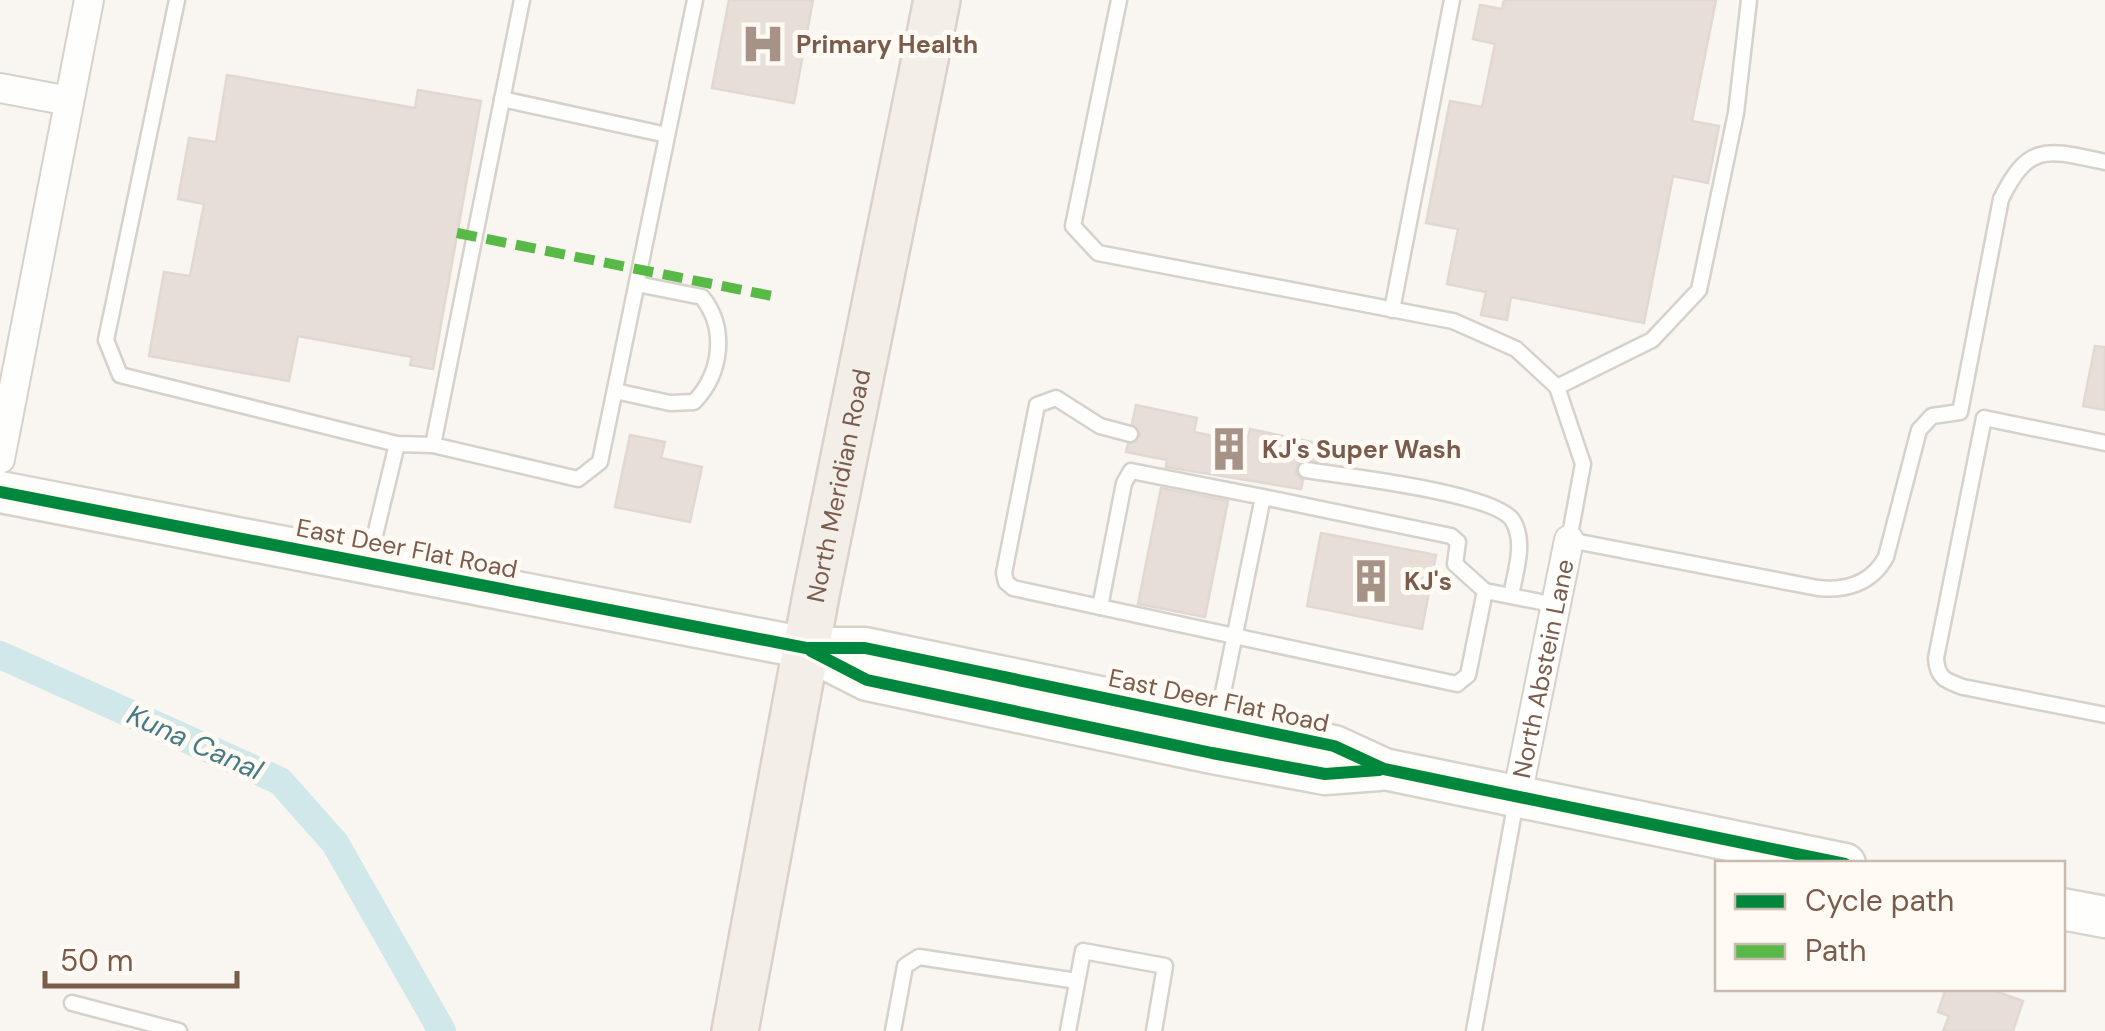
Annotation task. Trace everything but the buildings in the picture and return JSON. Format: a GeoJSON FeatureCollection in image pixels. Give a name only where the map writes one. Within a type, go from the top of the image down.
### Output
{"type":"FeatureCollection","features":[{"type":"Feature","properties":{"kind":"main road","name":"North Meridian Road"},"geometry":{"type":"LineString","coordinates":[[735,1031],[806,648],[937,0]]}},
{"type":"Feature","properties":{"kind":"main road","name":"East Deer Flat Road"},"geometry":{"type":"LineString","coordinates":[[0,492],[806,648],[866,648],[1334,746],[1384,769],[1832,861]]}},
{"type":"Feature","properties":{"kind":"main road","name":"East Deer Flat Road"},"geometry":{"type":"LineString","coordinates":[[806,648],[867,680],[1212,754],[1325,774],[1384,769]]}},
{"type":"Feature","properties":{"kind":"main road"},"geometry":{"type":"LineString","coordinates":[[2065,909],[2105,917]]}},
{"type":"Feature","properties":{"kind":"street"},"geometry":{"type":"LineString","coordinates":[[0,460],[89,0]]}},
{"type":"Feature","properties":{"kind":"street"},"geometry":{"type":"LineString","coordinates":[[0,88],[69,101]]}},
{"type":"Feature","properties":{"kind":"street","name":"North Abstein Lane"},"geometry":{"type":"LineString","coordinates":[[1518,796],[1569,540]]}},
{"type":"Feature","properties":{"kind":"lane"},"geometry":{"type":"LineString","coordinates":[[178,0],[106,340],[120,375],[397,444],[433,445],[578,479],[600,462],[696,0]]}},
{"type":"Feature","properties":{"kind":"lane"},"geometry":{"type":"LineString","coordinates":[[433,445],[522,0]]}},
{"type":"Feature","properties":{"kind":"lane"},"geometry":{"type":"LineString","coordinates":[[1119,0],[1074,226],[1098,252],[1453,321],[1516,349],[1557,387],[1583,464],[1569,540],[1818,588],[1858,584],[1879,570],[1886,557],[1919,430],[1932,416],[1960,412],[2105,443]]}},
{"type":"Feature","properties":{"kind":"lane"},"geometry":{"type":"LineString","coordinates":[[1392,310],[1452,0]]}},
{"type":"Feature","properties":{"kind":"lane"},"geometry":{"type":"LineString","coordinates":[[1557,387],[1652,340],[1699,290],[1736,113],[1750,0]]}},
{"type":"Feature","properties":{"kind":"lane"},"geometry":{"type":"LineString","coordinates":[[502,99],[668,136]]}},
{"type":"Feature","properties":{"kind":"lane"},"geometry":{"type":"LineString","coordinates":[[1960,412],[2002,199],[2012,178],[2030,156],[2044,152],[2105,162]]}},
{"type":"Feature","properties":{"kind":"lane"},"geometry":{"type":"LineString","coordinates":[[615,392],[670,403],[694,402],[707,388],[720,335],[716,314],[702,296],[637,284]]}},
{"type":"Feature","properties":{"kind":"lane"},"geometry":{"type":"LineString","coordinates":[[1130,434],[1100,426],[1056,398],[1037,405],[1004,573],[1013,588],[1462,683],[1468,675],[1485,591]]}},
{"type":"Feature","properties":{"kind":"lane"},"geometry":{"type":"LineString","coordinates":[[1984,418],[1937,670],[1945,680],[1963,686],[2105,715]]}},
{"type":"Feature","properties":{"kind":"lane"},"geometry":{"type":"LineString","coordinates":[[368,563],[397,444]]}},
{"type":"Feature","properties":{"kind":"lane"},"geometry":{"type":"LineString","coordinates":[[1100,607],[1126,475],[1138,470],[1451,536],[1458,542],[1455,564],[1485,591],[1556,605]]}},
{"type":"Feature","properties":{"kind":"lane"},"geometry":{"type":"LineString","coordinates":[[1306,470],[1449,494],[1505,511],[1520,542],[1511,596]]}},
{"type":"Feature","properties":{"kind":"lane"},"geometry":{"type":"LineString","coordinates":[[1216,723],[1262,497]]}},
{"type":"Feature","properties":{"kind":"lane"},"geometry":{"type":"LineString","coordinates":[[1474,1031],[1518,796]]}},
{"type":"Feature","properties":{"kind":"lane"},"geometry":{"type":"LineString","coordinates":[[1068,1031],[1083,951],[1166,966],[1154,1031]]}},
{"type":"Feature","properties":{"kind":"lane"},"geometry":{"type":"LineString","coordinates":[[894,1031],[905,966],[920,957],[1077,982]]}},
{"type":"Feature","properties":{"kind":"lane"},"geometry":{"type":"LineString","coordinates":[[72,1003],[179,1031]]}},
{"type":"Feature","properties":{"kind":"waterway","name":"Kuna Canal"},"geometry":{"type":"LineString","coordinates":[[0,655],[280,781],[335,843],[442,1031]]}},
{"type":"Feature","properties":{"kind":"marked path"},"geometry":{"type":"LineString","coordinates":[[457,233],[777,297]]}},
{"type":"Feature","properties":{"kind":"cycle path"},"geometry":{"type":"LineString","coordinates":[[0,492],[806,648],[865,648],[1334,746],[1384,769],[1830,861]]}},
{"type":"Feature","properties":{"kind":"cycle path"},"geometry":{"type":"LineString","coordinates":[[811,651],[867,680],[1212,753],[1325,774],[1379,770]]}},
{"type":"Feature","properties":{"kind":"place","name":"Primary Health"},"geometry":{"type":"Point","coordinates":[763,44]}},
{"type":"Feature","properties":{"kind":"place","name":"KJ's Super Wash"},"geometry":{"type":"Point","coordinates":[1229,449]}},
{"type":"Feature","properties":{"kind":"place","name":"KJ's"},"geometry":{"type":"Point","coordinates":[1371,581]}}]}
